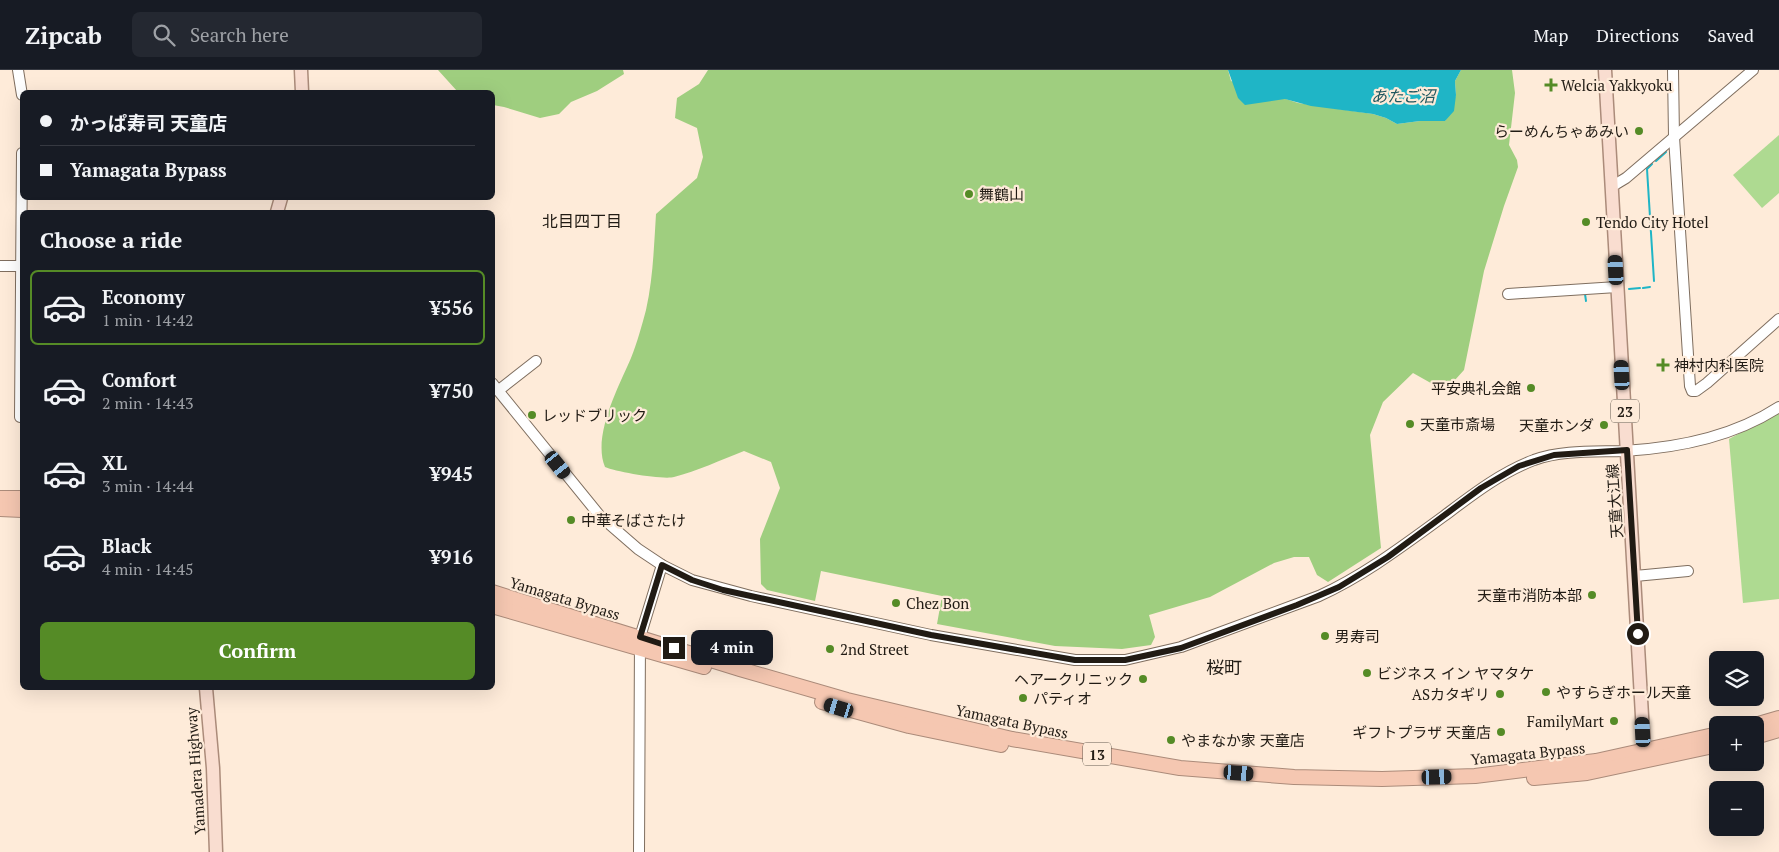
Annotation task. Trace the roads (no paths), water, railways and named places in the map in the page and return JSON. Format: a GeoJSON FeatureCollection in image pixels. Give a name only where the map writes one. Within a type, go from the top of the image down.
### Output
{"type":"FeatureCollection","features":[{"type":"Feature","properties":{"kind":"highway"},"geometry":{"type":"LineString","coordinates":[[0,498],[20,498]]}},
{"type":"Feature","properties":{"kind":"highway"},"geometry":{"type":"LineString","coordinates":[[0,509],[20,510]]}},
{"type":"Feature","properties":{"kind":"highway","name":"Yamagata Bypass"},"geometry":{"type":"LineString","coordinates":[[495,593],[640,643],[853,712],[945,734],[1095,762],[1237,781],[1305,785],[1413,786],[1476,783],[1588,773],[1709,747]]}},
{"type":"Feature","properties":{"kind":"highway","name":"Yamagata Bypass"},"geometry":{"type":"LineString","coordinates":[[495,607],[640,643],[899,713],[1012,739],[1180,768],[1294,777],[1382,779],[1474,776],[1596,761],[1709,736]]}},
{"type":"Feature","properties":{"kind":"highway"},"geometry":{"type":"LineString","coordinates":[[1764,723],[1779,718]]}},
{"type":"Feature","properties":{"kind":"highway"},"geometry":{"type":"LineString","coordinates":[[1764,734],[1779,730]]}},
{"type":"Feature","properties":{"kind":"main road"},"geometry":{"type":"LineString","coordinates":[[301,70],[302,90]]}},
{"type":"Feature","properties":{"kind":"main road","name":"天童大江線"},"geometry":{"type":"LineString","coordinates":[[1605,70],[1644,751]]}},
{"type":"Feature","properties":{"kind":"main road","name":"Yamadera Highway"},"geometry":{"type":"LineString","coordinates":[[206,690],[213,768],[216,852]]}},
{"type":"Feature","properties":{"kind":"street"},"geometry":{"type":"LineString","coordinates":[[18,70],[21,90]]}},
{"type":"Feature","properties":{"kind":"street"},"geometry":{"type":"LineString","coordinates":[[1673,70],[1674,137],[1691,390],[1696,392],[1779,319]]}},
{"type":"Feature","properties":{"kind":"street"},"geometry":{"type":"LineString","coordinates":[[1611,187],[1626,178],[1753,70]]}},
{"type":"Feature","properties":{"kind":"street"},"geometry":{"type":"LineString","coordinates":[[0,266],[20,266]]}},
{"type":"Feature","properties":{"kind":"street"},"geometry":{"type":"LineString","coordinates":[[1508,294],[1617,287]]}},
{"type":"Feature","properties":{"kind":"street"},"geometry":{"type":"LineString","coordinates":[[536,361],[496,386],[600,516],[628,542],[662,565],[692,580],[723,590],[931,635],[1075,660],[1125,660],[1181,648],[1297,605],[1339,587],[1388,557],[1481,488],[1519,466],[1554,455],[1627,450],[1701,441],[1744,426],[1779,407]]}},
{"type":"Feature","properties":{"kind":"street"},"geometry":{"type":"LineString","coordinates":[[639,852],[640,643],[662,565]]}},
{"type":"Feature","properties":{"kind":"street"},"geometry":{"type":"LineString","coordinates":[[1635,576],[1688,571]]}},
{"type":"Feature","properties":{"kind":"water","name":"あたご沼"},"geometry":{"type":"Polygon","coordinates":[[[1228,70],[1461,70],[1455,81],[1454,111],[1445,121],[1420,121],[1397,124],[1373,114],[1311,106],[1285,99],[1245,105],[1238,98],[1228,70]]]}},
{"type":"Feature","properties":{"kind":"waterway"},"geometry":{"type":"LineString","coordinates":[[1656,161],[1666,152]]}},
{"type":"Feature","properties":{"kind":"waterway"},"geometry":{"type":"LineString","coordinates":[[1652,164],[1647,169],[1654,281]]}},
{"type":"Feature","properties":{"kind":"waterway"},"geometry":{"type":"LineString","coordinates":[[1643,288],[1650,287]]}},
{"type":"Feature","properties":{"kind":"waterway"},"geometry":{"type":"LineString","coordinates":[[1629,289],[1640,288]]}},
{"type":"Feature","properties":{"kind":"waterway"},"geometry":{"type":"LineString","coordinates":[[1585,294],[1586,301]]}},
{"type":"Feature","properties":{"kind":"place","name":"Welcia Yakkyoku"},"geometry":{"type":"Point","coordinates":[1551,85]}},
{"type":"Feature","properties":{"kind":"place","name":"らーめんちゃあみい"},"geometry":{"type":"Point","coordinates":[1639,131]}},
{"type":"Feature","properties":{"kind":"place","name":"舞鶴山"},"geometry":{"type":"Point","coordinates":[969,194]}},
{"type":"Feature","properties":{"kind":"place","name":"Tendo City Hotel"},"geometry":{"type":"Point","coordinates":[1586,222]}},
{"type":"Feature","properties":{"kind":"place","name":"神村内科医院"},"geometry":{"type":"Point","coordinates":[1663,365]}},
{"type":"Feature","properties":{"kind":"place","name":"平安典礼会館"},"geometry":{"type":"Point","coordinates":[1531,388]}},
{"type":"Feature","properties":{"kind":"place","name":"レッドブリック"},"geometry":{"type":"Point","coordinates":[532,415]}},
{"type":"Feature","properties":{"kind":"place","name":"天童市斎場"},"geometry":{"type":"Point","coordinates":[1410,424]}},
{"type":"Feature","properties":{"kind":"place","name":"天童ホンダ"},"geometry":{"type":"Point","coordinates":[1604,425]}},
{"type":"Feature","properties":{"kind":"place","name":"中華そばさたけ"},"geometry":{"type":"Point","coordinates":[571,520]}},
{"type":"Feature","properties":{"kind":"place","name":"天童市消防本部"},"geometry":{"type":"Point","coordinates":[1592,595]}},
{"type":"Feature","properties":{"kind":"place","name":"Chez Bon"},"geometry":{"type":"Point","coordinates":[896,603]}},
{"type":"Feature","properties":{"kind":"place","name":"男寿司"},"geometry":{"type":"Point","coordinates":[1325,636]}},
{"type":"Feature","properties":{"kind":"place","name":"2nd Street"},"geometry":{"type":"Point","coordinates":[830,649]}},
{"type":"Feature","properties":{"kind":"place","name":"ビジネス イン ヤマタケ"},"geometry":{"type":"Point","coordinates":[1367,673]}},
{"type":"Feature","properties":{"kind":"place","name":"ヘアークリニック"},"geometry":{"type":"Point","coordinates":[1143,679]}},
{"type":"Feature","properties":{"kind":"place","name":"やすらぎホール天童"},"geometry":{"type":"Point","coordinates":[1546,692]}},
{"type":"Feature","properties":{"kind":"place","name":"ASカタギリ"},"geometry":{"type":"Point","coordinates":[1500,694]}},
{"type":"Feature","properties":{"kind":"place","name":"パティオ"},"geometry":{"type":"Point","coordinates":[1023,698]}},
{"type":"Feature","properties":{"kind":"place","name":"FamilyMart"},"geometry":{"type":"Point","coordinates":[1614,721]}},
{"type":"Feature","properties":{"kind":"place","name":"ギフトプラザ 天童店"},"geometry":{"type":"Point","coordinates":[1501,732]}},
{"type":"Feature","properties":{"kind":"place","name":"やまなか家 天童店"},"geometry":{"type":"Point","coordinates":[1171,740]}},
{"type":"Feature","properties":{"kind":"district","name":"北目四丁目"},"geometry":{"type":"Point","coordinates":[582,221]}},
{"type":"Feature","properties":{"kind":"district","name":"桜町"},"geometry":{"type":"Point","coordinates":[1224,667]}}]}
